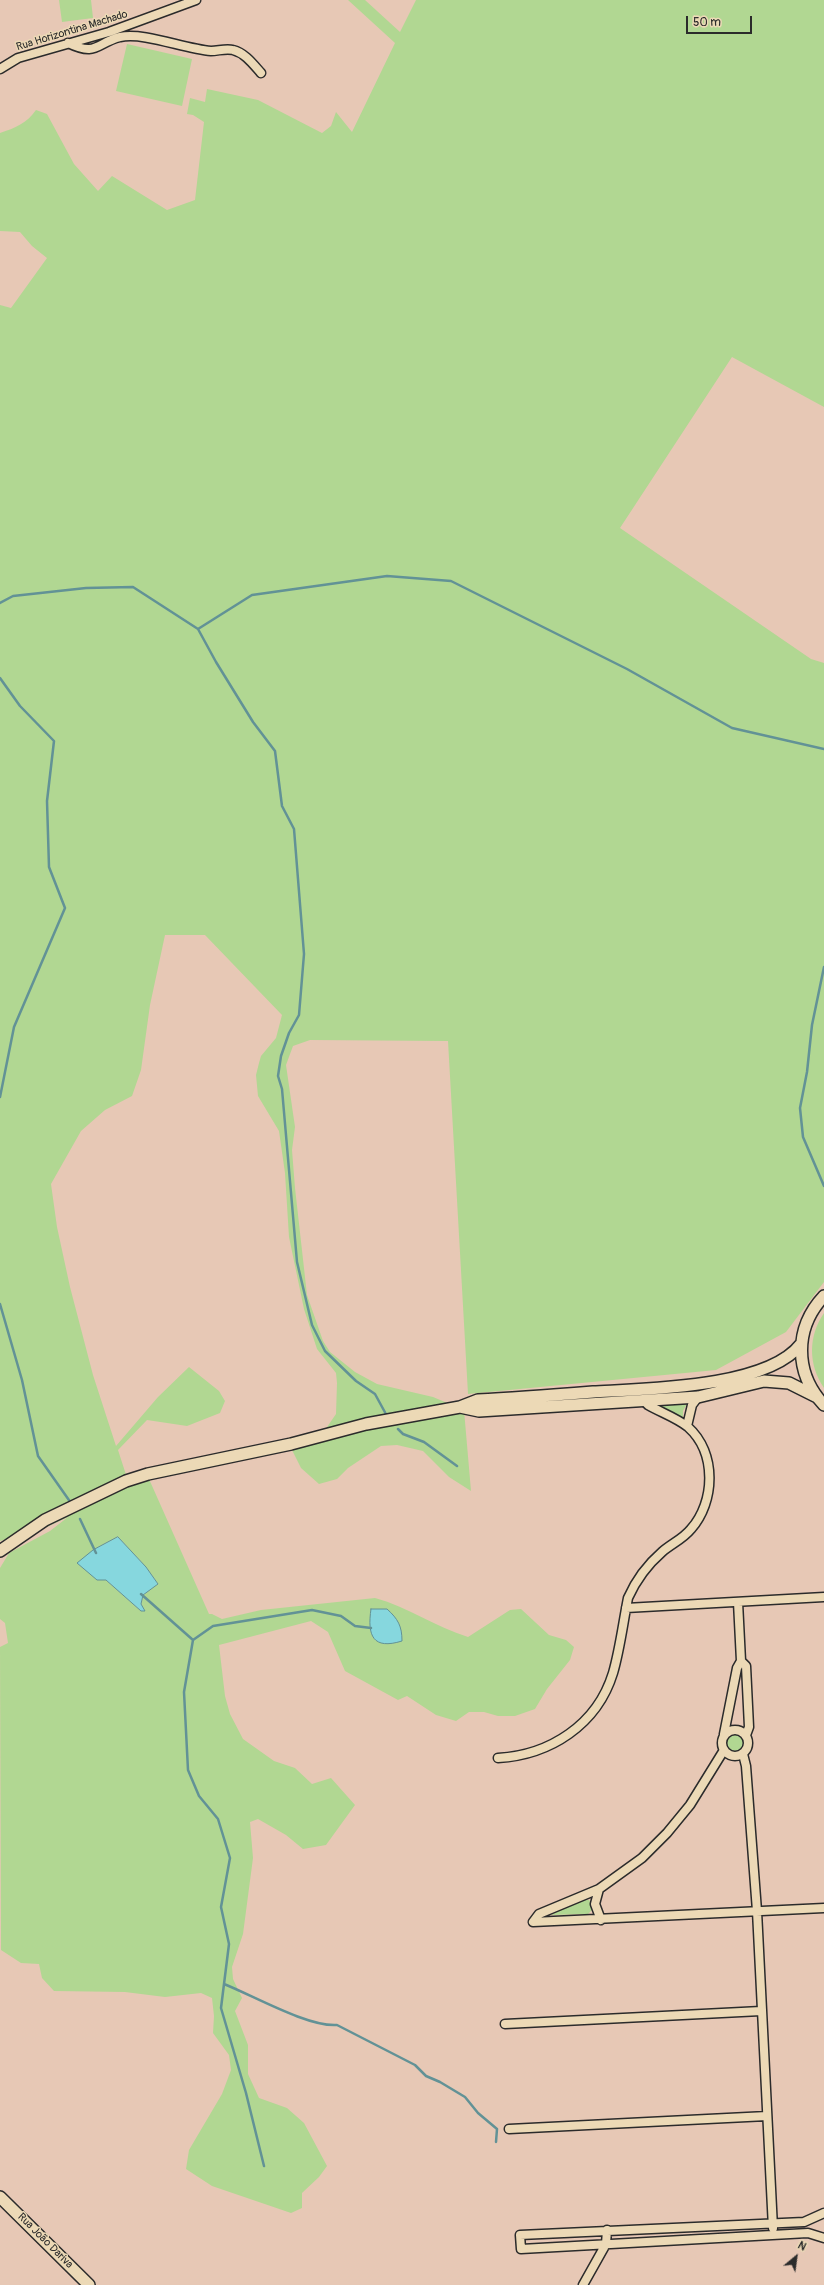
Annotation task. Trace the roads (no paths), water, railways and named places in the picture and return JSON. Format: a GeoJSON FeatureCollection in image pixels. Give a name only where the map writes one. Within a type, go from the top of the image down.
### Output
{"type":"FeatureCollection","features":[{"type":"Feature","properties":{"kind":"street","name":"Rua Horizontina Machado"},"geometry":{"type":"LineString","coordinates":[[0,69],[18,58],[109,32],[196,0]]}},
{"type":"Feature","properties":{"kind":"street"},"geometry":{"type":"LineString","coordinates":[[68,43],[82,50],[99,47],[120,38],[138,37],[186,48],[212,51],[232,50],[246,56],[261,73]]}},
{"type":"Feature","properties":{"kind":"street"},"geometry":{"type":"LineString","coordinates":[[820,1401],[802,1367],[801,1344],[802,1333],[811,1313],[824,1296]]}},
{"type":"Feature","properties":{"kind":"street"},"geometry":{"type":"LineString","coordinates":[[0,1551],[45,1520],[126,1481],[148,1474],[291,1444],[366,1424],[460,1407],[478,1400],[690,1386],[774,1366],[794,1354],[801,1344]]}},
{"type":"Feature","properties":{"kind":"street"},"geometry":{"type":"LineString","coordinates":[[460,1407],[478,1411],[645,1402],[698,1397],[756,1382],[772,1380],[797,1386],[820,1401]]}},
{"type":"Feature","properties":{"kind":"street"},"geometry":{"type":"LineString","coordinates":[[687,1426],[692,1405],[698,1397]]}},
{"type":"Feature","properties":{"kind":"street"},"geometry":{"type":"LineString","coordinates":[[498,1758],[523,1755],[547,1747],[569,1734],[588,1717],[603,1697],[612,1674],[626,1608],[633,1588],[645,1569],[662,1552],[690,1530],[705,1507],[710,1479],[707,1460],[699,1442],[687,1426],[645,1402]]}},
{"type":"Feature","properties":{"kind":"street"},"geometry":{"type":"LineString","coordinates":[[626,1608],[824,1597]]}},
{"type":"Feature","properties":{"kind":"street"},"geometry":{"type":"LineString","coordinates":[[738,1602],[741,1662],[737,1668],[722,1742],[724,1750],[730,1755],[742,1754],[748,1747],[746,1735],[748,1727],[746,1666],[741,1662]]}},
{"type":"Feature","properties":{"kind":"street"},"geometry":{"type":"LineString","coordinates":[[724,1734],[736,1729],[746,1735]]}},
{"type":"Feature","properties":{"kind":"street"},"geometry":{"type":"LineString","coordinates":[[724,1750],[693,1800],[667,1833],[628,1869],[599,1889],[539,1914],[533,1922],[601,1920],[824,1908]]}},
{"type":"Feature","properties":{"kind":"street"},"geometry":{"type":"LineString","coordinates":[[742,1754],[746,1766],[757,1911],[773,2223],[772,2234]]}},
{"type":"Feature","properties":{"kind":"street"},"geometry":{"type":"LineString","coordinates":[[599,1889],[596,1904],[601,1920]]}},
{"type":"Feature","properties":{"kind":"street"},"geometry":{"type":"LineString","coordinates":[[505,2024],[761,2012]]}},
{"type":"Feature","properties":{"kind":"street"},"geometry":{"type":"LineString","coordinates":[[509,2128],[767,2116]]}},
{"type":"Feature","properties":{"kind":"street","name":"Rua João Dariva"},"geometry":{"type":"LineString","coordinates":[[0,2197],[89,2285]]}},
{"type":"Feature","properties":{"kind":"street"},"geometry":{"type":"LineString","coordinates":[[824,2213],[804,2222],[520,2235],[521,2249],[772,2234],[808,2233],[824,2238]]}},
{"type":"Feature","properties":{"kind":"street"},"geometry":{"type":"LineString","coordinates":[[583,2285],[606,2244],[607,2230]]}},
{"type":"Feature","properties":{"kind":"water"},"geometry":{"type":"Polygon","coordinates":[[[118,1537],[146,1567],[158,1584],[143,1595],[141,1604],[145,1611],[141,1611],[106,1580],[97,1580],[77,1563],[93,1550],[118,1537]]]}},
{"type":"Feature","properties":{"kind":"water"},"geometry":{"type":"Polygon","coordinates":[[[371,1609],[387,1609],[391,1613],[397,1620],[400,1627],[402,1641],[384,1644],[378,1642],[374,1638],[370,1627],[371,1609]]]}},
{"type":"Feature","properties":{"kind":"waterway"},"geometry":{"type":"LineString","coordinates":[[0,603],[13,596],[86,588],[133,587],[198,629],[252,595],[387,576],[451,581],[627,669],[732,728],[824,749]]}},
{"type":"Feature","properties":{"kind":"waterway"},"geometry":{"type":"LineString","coordinates":[[198,629],[216,662],[253,722],[275,751],[282,806],[294,829],[304,954],[299,1015],[289,1033],[281,1056],[278,1076],[282,1089],[297,1262],[312,1325],[325,1351],[356,1381],[375,1394],[387,1416]]}},
{"type":"Feature","properties":{"kind":"waterway"},"geometry":{"type":"LineString","coordinates":[[0,678],[20,706],[54,741],[47,801],[49,867],[65,908],[14,1027],[0,1097]]}},
{"type":"Feature","properties":{"kind":"waterway"},"geometry":{"type":"LineString","coordinates":[[824,967],[812,1025],[807,1072],[800,1108],[803,1137],[824,1186]]}},
{"type":"Feature","properties":{"kind":"waterway"},"geometry":{"type":"LineString","coordinates":[[0,1304],[22,1380],[38,1456],[71,1503]]}},
{"type":"Feature","properties":{"kind":"waterway"},"geometry":{"type":"LineString","coordinates":[[398,1429],[403,1434],[424,1442],[457,1466]]}},
{"type":"Feature","properties":{"kind":"waterway"},"geometry":{"type":"LineString","coordinates":[[80,1519],[96,1553]]}},
{"type":"Feature","properties":{"kind":"waterway"},"geometry":{"type":"LineString","coordinates":[[141,1594],[193,1640],[184,1692],[188,1770],[199,1796],[218,1819],[230,1858],[221,1907],[229,1944],[221,2008],[246,2093],[264,2166]]}},
{"type":"Feature","properties":{"kind":"waterway"},"geometry":{"type":"LineString","coordinates":[[193,1640],[213,1626],[312,1610],[341,1616],[355,1626],[371,1628]]}},
{"type":"Feature","properties":{"kind":"waterway"},"geometry":{"type":"LineString","coordinates":[[224,1984],[296,2016],[311,2021],[337,2025],[415,2065],[426,2076],[440,2082],[465,2097],[478,2113],[497,2129],[496,2142]]}}]}
